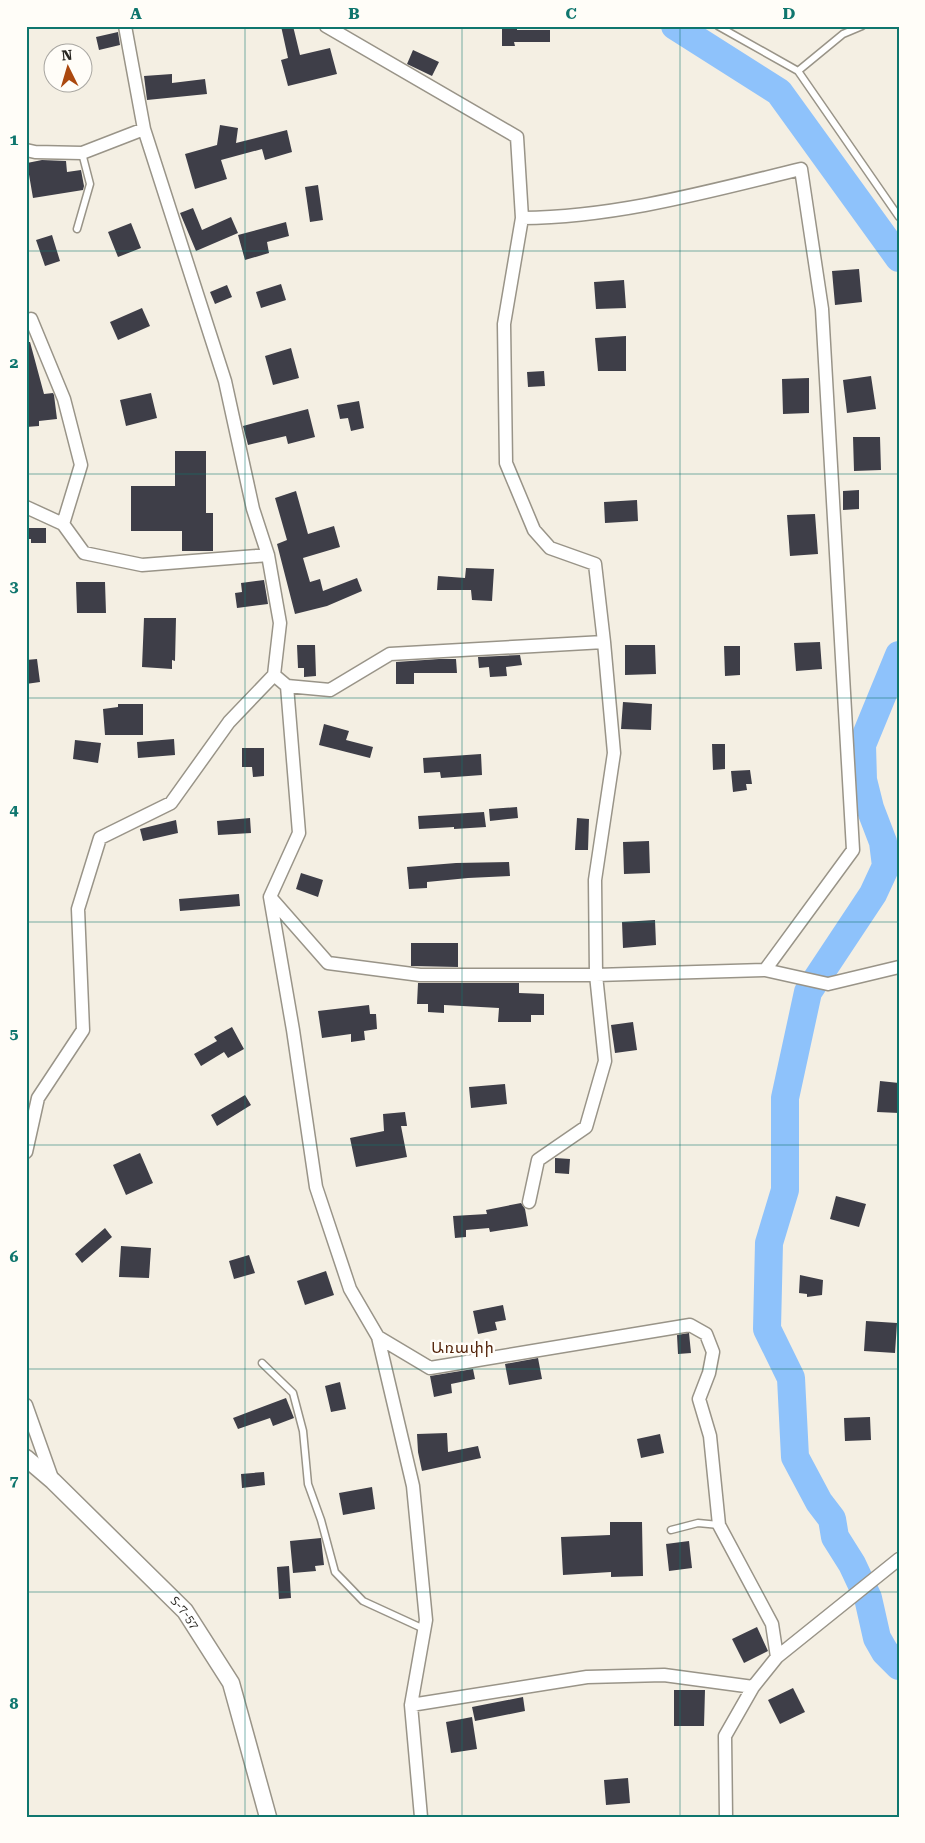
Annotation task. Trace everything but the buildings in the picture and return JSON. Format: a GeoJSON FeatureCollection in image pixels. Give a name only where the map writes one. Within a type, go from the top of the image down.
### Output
{"type":"FeatureCollection","features":[{"type":"Feature","properties":{"kind":"street"},"geometry":{"type":"LineString","coordinates":[[26,1152],[38,1098],[83,1030],[78,908],[100,838],[171,803],[229,722],[274,675],[280,622],[268,555],[253,509],[225,381],[144,129],[126,26]]}},
{"type":"Feature","properties":{"kind":"street"},"geometry":{"type":"LineString","coordinates":[[326,26],[517,137],[522,218],[504,324],[506,463],[534,530],[550,548],[595,564],[614,753],[595,880],[596,975],[605,1061],[586,1127],[538,1160],[528,1202]]}},
{"type":"Feature","properties":{"kind":"street"},"geometry":{"type":"LineString","coordinates":[[26,150],[35,152],[82,153],[144,129]]}},
{"type":"Feature","properties":{"kind":"street"},"geometry":{"type":"LineString","coordinates":[[522,218],[558,218],[660,204],[802,169],[822,309],[853,850],[765,970]]}},
{"type":"Feature","properties":{"kind":"street"},"geometry":{"type":"LineString","coordinates":[[31,319],[64,399],[81,465],[63,524]]}},
{"type":"Feature","properties":{"kind":"street"},"geometry":{"type":"LineString","coordinates":[[26,507],[63,524],[84,554],[142,565],[268,555]]}},
{"type":"Feature","properties":{"kind":"street"},"geometry":{"type":"LineString","coordinates":[[274,675],[286,686],[330,690],[390,654],[604,642]]}},
{"type":"Feature","properties":{"kind":"street"},"geometry":{"type":"LineString","coordinates":[[286,686],[299,833],[270,897],[293,1030],[316,1187],[350,1289],[378,1337],[413,1486],[426,1620],[411,1705],[421,1817]]}},
{"type":"Feature","properties":{"kind":"street"},"geometry":{"type":"LineString","coordinates":[[270,897],[328,963],[420,974],[596,975],[765,970],[828,984],[899,967]]}},
{"type":"Feature","properties":{"kind":"street"},"geometry":{"type":"LineString","coordinates":[[378,1337],[430,1368],[690,1325],[706,1334],[713,1352],[709,1373],[699,1399],[710,1436],[719,1525],[772,1624],[777,1656]]}},
{"type":"Feature","properties":{"kind":"street"},"geometry":{"type":"LineString","coordinates":[[26,1405],[53,1481]]}},
{"type":"Feature","properties":{"kind":"street","name":"Տ-7-57"},"geometry":{"type":"LineString","coordinates":[[26,1458],[53,1481],[185,1611],[231,1683],[268,1817]]}},
{"type":"Feature","properties":{"kind":"street"},"geometry":{"type":"LineString","coordinates":[[726,1817],[725,1736],[753,1687],[777,1656],[899,1559]]}},
{"type":"Feature","properties":{"kind":"street"},"geometry":{"type":"LineString","coordinates":[[411,1705],[587,1677],[664,1675],[753,1687]]}},
{"type":"Feature","properties":{"kind":"lane"},"geometry":{"type":"LineString","coordinates":[[718,26],[798,71],[899,218]]}},
{"type":"Feature","properties":{"kind":"lane"},"geometry":{"type":"LineString","coordinates":[[798,71],[844,34],[862,26]]}},
{"type":"Feature","properties":{"kind":"lane"},"geometry":{"type":"LineString","coordinates":[[77,229],[90,184],[82,153]]}},
{"type":"Feature","properties":{"kind":"lane"},"geometry":{"type":"LineString","coordinates":[[262,1363],[293,1393],[303,1431],[308,1484],[321,1520],[335,1572],[363,1601],[424,1630]]}},
{"type":"Feature","properties":{"kind":"lane"},"geometry":{"type":"LineString","coordinates":[[671,1530],[698,1523],[719,1525]]}},
{"type":"Feature","properties":{"kind":"waterway"},"geometry":{"type":"LineString","coordinates":[[675,26],[779,92],[899,258]]}},
{"type":"Feature","properties":{"kind":"waterway"},"geometry":{"type":"LineString","coordinates":[[899,655],[862,745],[863,780],[870,808],[883,842],[886,866],[873,894],[808,992],[785,1098],[785,1190],[769,1243],[767,1329],[791,1378],[795,1457],[819,1502],[832,1519],[835,1537],[852,1564],[868,1598],[877,1638],[885,1652],[899,1666]]}},
{"type":"Feature","properties":{"kind":"district","name":"Առափի"},"geometry":{"type":"Point","coordinates":[463,1348]}}]}
